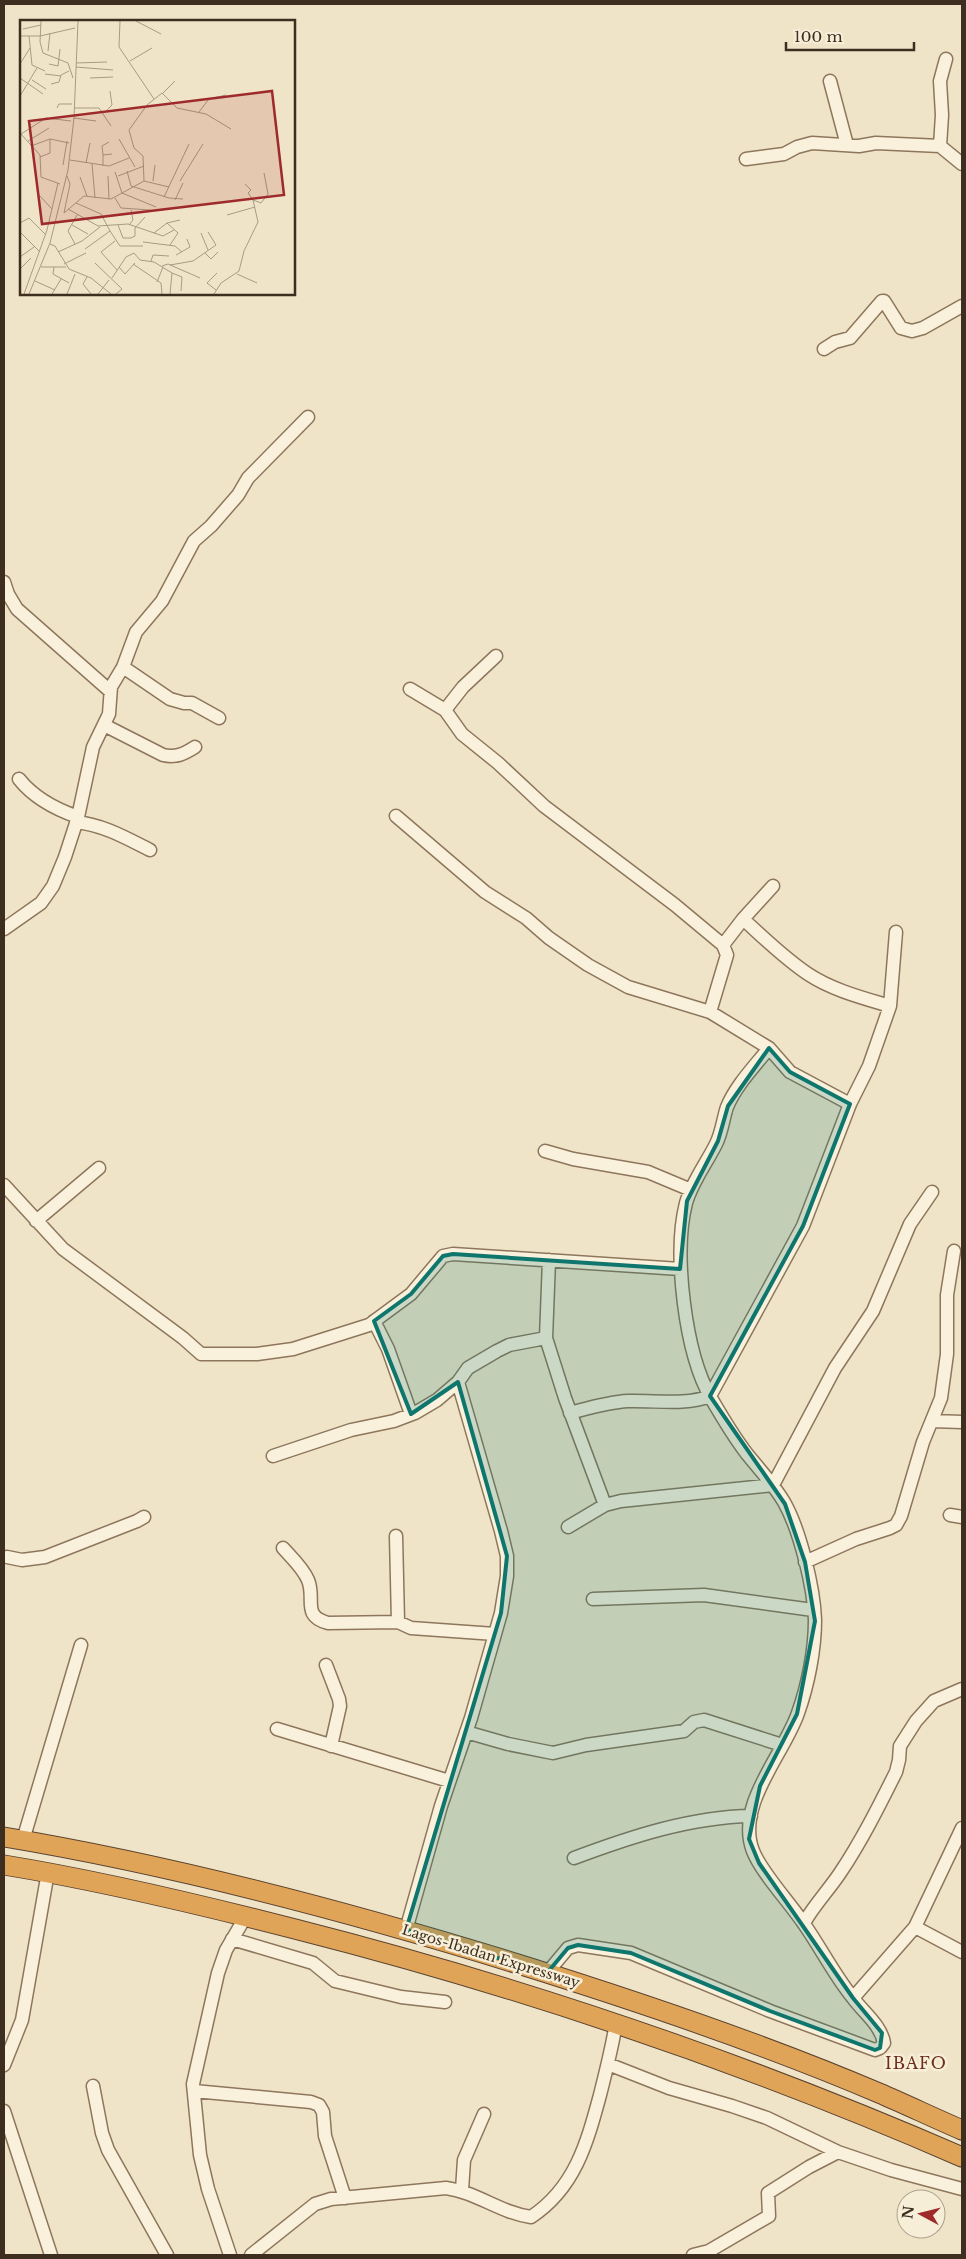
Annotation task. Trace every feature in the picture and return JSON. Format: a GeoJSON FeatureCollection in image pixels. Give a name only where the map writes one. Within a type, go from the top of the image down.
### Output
{"type":"FeatureCollection","features":[{"type":"Feature","properties":{"kind":"highway","name":"Lagos-Ibadan Expressway"},"geometry":{"type":"LineString","coordinates":[[4,1837],[285,1897],[406,1930],[547,1973],[733,2037],[880,2094],[962,2130]]}},
{"type":"Feature","properties":{"kind":"highway","name":"Lagos-Ibadan Expressway"},"geometry":{"type":"LineString","coordinates":[[4,1865],[160,1895],[375,1949],[461,1974],[616,2023],[760,2073],[962,2157]]}},
{"type":"Feature","properties":{"kind":"street"},"geometry":{"type":"LineString","coordinates":[[940,146],[942,116],[940,81],[946,59]]}},
{"type":"Feature","properties":{"kind":"street"},"geometry":{"type":"LineString","coordinates":[[830,81],[847,145]]}},
{"type":"Feature","properties":{"kind":"street"},"geometry":{"type":"LineString","coordinates":[[746,159],[784,154],[796,147],[812,143],[859,146],[876,143],[940,146],[962,164]]}},
{"type":"Feature","properties":{"kind":"street"},"geometry":{"type":"LineString","coordinates":[[824,349],[835,342],[850,338],[882,301],[901,328],[912,331],[924,328],[962,306]]}},
{"type":"Feature","properties":{"kind":"street"},"geometry":{"type":"LineString","coordinates":[[4,929],[41,903],[53,886],[66,857],[77,820],[93,747],[110,708],[110,692],[123,667],[136,632],[162,601],[194,541],[211,526],[238,495],[248,478],[308,417]]}},
{"type":"Feature","properties":{"kind":"street"},"geometry":{"type":"LineString","coordinates":[[4,582],[5,588],[17,609],[110,692]]}},
{"type":"Feature","properties":{"kind":"street"},"geometry":{"type":"LineString","coordinates":[[445,710],[463,687],[496,656]]}},
{"type":"Feature","properties":{"kind":"street"},"geometry":{"type":"LineString","coordinates":[[123,667],[170,698],[184,703],[192,703],[219,718]]}},
{"type":"Feature","properties":{"kind":"street"},"geometry":{"type":"LineString","coordinates":[[410,689],[445,710],[462,734],[498,763],[544,806],[675,904],[723,945],[727,955],[710,1012]]}},
{"type":"Feature","properties":{"kind":"street"},"geometry":{"type":"LineString","coordinates":[[104,725],[163,756],[179,756],[195,746]]}},
{"type":"Feature","properties":{"kind":"street"},"geometry":{"type":"LineString","coordinates":[[19,779],[29,792],[77,820],[108,829],[150,850]]}},
{"type":"Feature","properties":{"kind":"street"},"geometry":{"type":"LineString","coordinates":[[396,816],[485,892],[526,918],[549,938],[588,964],[628,987],[710,1012],[769,1048],[790,1072],[850,1104]]}},
{"type":"Feature","properties":{"kind":"street"},"geometry":{"type":"LineString","coordinates":[[723,945],[743,919],[774,886]]}},
{"type":"Feature","properties":{"kind":"street"},"geometry":{"type":"LineString","coordinates":[[743,919],[782,955],[809,975],[846,992],[890,1006]]}},
{"type":"Feature","properties":{"kind":"street"},"geometry":{"type":"LineString","coordinates":[[570,1413],[625,1402],[692,1402],[710,1396],[803,1226],[850,1104],[869,1066],[890,1006],[896,932]]}},
{"type":"Feature","properties":{"kind":"street"},"geometry":{"type":"LineString","coordinates":[[547,1973],[568,1948],[578,1945],[632,1953],[770,2011],[875,2050],[884,2043],[882,2033],[852,1998],[804,1923],[753,1853],[749,1839],[751,1816],[760,1786],[798,1714],[806,1686],[815,1621],[805,1562],[793,1522],[773,1485],[746,1452],[710,1396],[697,1369],[680,1269],[682,1221],[691,1190],[718,1141],[728,1106],[736,1091],[769,1048]]}},
{"type":"Feature","properties":{"kind":"street"},"geometry":{"type":"LineString","coordinates":[[545,1152],[573,1159],[648,1172],[691,1190]]}},
{"type":"Feature","properties":{"kind":"street"},"geometry":{"type":"LineString","coordinates":[[36,1221],[99,1168]]}},
{"type":"Feature","properties":{"kind":"street"},"geometry":{"type":"LineString","coordinates":[[4,1185],[63,1248],[183,1338],[200,1354],[258,1354],[293,1349],[369,1325],[410,1294],[443,1256],[453,1254],[680,1269]]}},
{"type":"Feature","properties":{"kind":"street"},"geometry":{"type":"LineString","coordinates":[[773,1485],[835,1368],[873,1311],[910,1224],[932,1192]]}},
{"type":"Feature","properties":{"kind":"street"},"geometry":{"type":"LineString","coordinates":[[805,1562],[828,1550],[896,1524],[901,1516],[941,1398],[946,1374],[947,1295],[954,1252]]}},
{"type":"Feature","properties":{"kind":"street"},"geometry":{"type":"LineString","coordinates":[[549,1260],[546,1338],[570,1413],[605,1505]]}},
{"type":"Feature","properties":{"kind":"street"},"geometry":{"type":"LineString","coordinates":[[374,1321],[388,1349],[411,1414]]}},
{"type":"Feature","properties":{"kind":"street"},"geometry":{"type":"LineString","coordinates":[[273,1456],[351,1430],[394,1421],[411,1414],[437,1400],[458,1382],[468,1368],[497,1351],[509,1345],[546,1338]]}},
{"type":"Feature","properties":{"kind":"street"},"geometry":{"type":"LineString","coordinates":[[406,1930],[449,1781],[466,1732],[495,1634],[507,1576],[507,1556],[458,1382]]}},
{"type":"Feature","properties":{"kind":"street"},"geometry":{"type":"LineString","coordinates":[[932,1421],[962,1422]]}},
{"type":"Feature","properties":{"kind":"street"},"geometry":{"type":"LineString","coordinates":[[568,1527],[605,1505],[645,1497],[773,1485]]}},
{"type":"Feature","properties":{"kind":"street"},"geometry":{"type":"LineString","coordinates":[[5,1555],[22,1560],[45,1558],[144,1517]]}},
{"type":"Feature","properties":{"kind":"street"},"geometry":{"type":"LineString","coordinates":[[396,1536],[398,1622]]}},
{"type":"Feature","properties":{"kind":"street"},"geometry":{"type":"LineString","coordinates":[[283,1548],[308,1580],[313,1615],[318,1620],[328,1623],[398,1622],[411,1628],[495,1634]]}},
{"type":"Feature","properties":{"kind":"street"},"geometry":{"type":"LineString","coordinates":[[593,1598],[704,1595],[813,1610]]}},
{"type":"Feature","properties":{"kind":"street"},"geometry":{"type":"LineString","coordinates":[[23,1840],[81,1645]]}},
{"type":"Feature","properties":{"kind":"street"},"geometry":{"type":"LineString","coordinates":[[326,1665],[339,1698],[340,1706],[331,1746]]}},
{"type":"Feature","properties":{"kind":"street"},"geometry":{"type":"LineString","coordinates":[[804,1923],[814,1905],[840,1874],[860,1838],[896,1772],[900,1760],[900,1746],[916,1721],[934,1700],[962,1689]]}},
{"type":"Feature","properties":{"kind":"street"},"geometry":{"type":"LineString","coordinates":[[466,1732],[508,1744],[553,1753],[586,1745],[684,1731],[694,1722],[704,1720],[782,1745]]}},
{"type":"Feature","properties":{"kind":"street"},"geometry":{"type":"LineString","coordinates":[[276,1729],[449,1781]]}},
{"type":"Feature","properties":{"kind":"street"},"geometry":{"type":"LineString","coordinates":[[574,1858],[630,1837],[728,1817],[751,1816]]}},
{"type":"Feature","properties":{"kind":"street"},"geometry":{"type":"LineString","coordinates":[[852,1998],[915,1927],[962,1828]]}},
{"type":"Feature","properties":{"kind":"street"},"geometry":{"type":"LineString","coordinates":[[4,2065],[22,2020],[48,1872]]}},
{"type":"Feature","properties":{"kind":"street"},"geometry":{"type":"LineString","coordinates":[[230,2255],[208,2189],[200,2155],[194,2091],[198,2056],[218,1973],[226,1950],[246,1916]]}},
{"type":"Feature","properties":{"kind":"street"},"geometry":{"type":"LineString","coordinates":[[915,1927],[962,1952]]}},
{"type":"Feature","properties":{"kind":"street"},"geometry":{"type":"LineString","coordinates":[[232,1939],[313,1963],[335,1981],[409,1998],[445,2002]]}},
{"type":"Feature","properties":{"kind":"street"},"geometry":{"type":"LineString","coordinates":[[251,2255],[315,2204],[331,2198],[446,2188],[462,2190],[518,2215],[531,2217],[542,2210],[566,2184],[584,2152],[608,2064],[616,2023]]}},
{"type":"Feature","properties":{"kind":"street"},"geometry":{"type":"LineString","coordinates":[[608,2064],[669,2088],[767,2118],[838,2152],[891,2170],[962,2189]]}},
{"type":"Feature","properties":{"kind":"street"},"geometry":{"type":"LineString","coordinates":[[93,2086],[102,2133],[108,2150],[167,2255]]}},
{"type":"Feature","properties":{"kind":"street"},"geometry":{"type":"LineString","coordinates":[[194,2091],[312,2102],[319,2105],[323,2112],[324,2136],[345,2198]]}},
{"type":"Feature","properties":{"kind":"street"},"geometry":{"type":"LineString","coordinates":[[4,2111],[51,2255]]}},
{"type":"Feature","properties":{"kind":"street"},"geometry":{"type":"LineString","coordinates":[[462,2190],[464,2160],[484,2114]]}},
{"type":"Feature","properties":{"kind":"street"},"geometry":{"type":"LineString","coordinates":[[694,2255],[709,2251],[769,2216],[768,2198],[770,2191],[809,2166],[838,2152]]}},
{"type":"Feature","properties":{"kind":"highlighted area"},"geometry":{"type":"Polygon","coordinates":[[[769,1048],[790,1072],[850,1104],[803,1226],[710,1396],[785,1504],[805,1562],[815,1621],[797,1714],[760,1786],[749,1839],[759,1863],[853,1998],[882,2033],[880,2048],[875,2050],[770,2011],[631,1953],[578,1945],[568,1948],[547,1973],[406,1930],[501,1613],[507,1556],[458,1382],[411,1414],[374,1321],[411,1294],[443,1256],[453,1254],[680,1269],[687,1201],[718,1141],[728,1106],[769,1048]]]}},
{"type":"Feature","properties":{"kind":"district","name":"IBAFO"},"geometry":{"type":"Point","coordinates":[916,2063]}}]}
